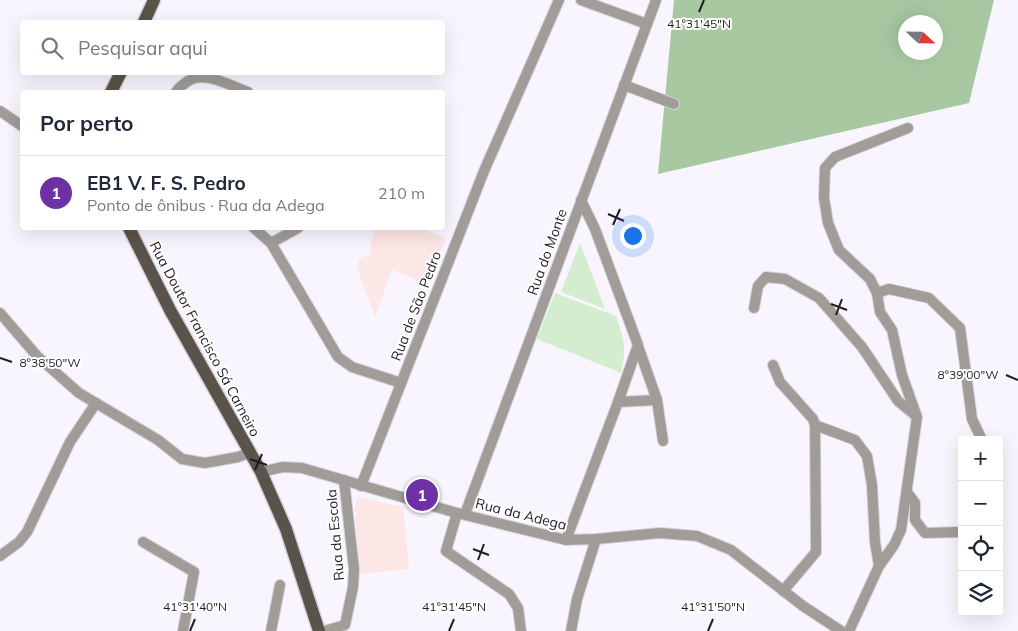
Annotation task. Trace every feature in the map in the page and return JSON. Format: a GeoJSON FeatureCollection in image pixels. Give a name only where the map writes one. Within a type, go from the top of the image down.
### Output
{"type":"FeatureCollection","features":[{"type":"Feature","properties":{"kind":"main road"},"geometry":{"type":"LineString","coordinates":[[145,20],[154,0]]}},
{"type":"Feature","properties":{"kind":"main road"},"geometry":{"type":"LineString","coordinates":[[112,90],[120,75]]}},
{"type":"Feature","properties":{"kind":"main road","name":"Rua Doutor Francisco Sá Carneiro"},"geometry":{"type":"LineString","coordinates":[[127,230],[261,472],[286,529],[319,631]]}},
{"type":"Feature","properties":{"kind":"street","name":"Rua de São Pedro"},"geometry":{"type":"LineString","coordinates":[[361,486],[484,171],[559,0]]}},
{"type":"Feature","properties":{"kind":"street"},"geometry":{"type":"LineString","coordinates":[[581,0],[647,24]]}},
{"type":"Feature","properties":{"kind":"street","name":"Rua do Monte"},"geometry":{"type":"LineString","coordinates":[[521,631],[518,608],[509,594],[446,551],[656,0]]}},
{"type":"Feature","properties":{"kind":"street"},"geometry":{"type":"LineString","coordinates":[[176,90],[190,79],[205,76],[243,90]]}},
{"type":"Feature","properties":{"kind":"street"},"geometry":{"type":"LineString","coordinates":[[624,86],[674,104]]}},
{"type":"Feature","properties":{"kind":"street"},"geometry":{"type":"LineString","coordinates":[[0,111],[20,125]]}},
{"type":"Feature","properties":{"kind":"street"},"geometry":{"type":"LineString","coordinates":[[849,631],[879,566],[894,545],[901,530],[917,417],[902,375],[892,330],[880,312],[877,293],[870,279],[839,250],[828,223],[824,198],[825,168],[835,157],[908,128]]}},
{"type":"Feature","properties":{"kind":"street"},"geometry":{"type":"LineString","coordinates":[[581,200],[596,229],[657,400],[663,441]]}},
{"type":"Feature","properties":{"kind":"street"},"geometry":{"type":"LineString","coordinates":[[256,230],[270,243],[338,357],[352,367],[401,383]]}},
{"type":"Feature","properties":{"kind":"street"},"geometry":{"type":"LineString","coordinates":[[270,243],[294,230]]}},
{"type":"Feature","properties":{"kind":"street"},"geometry":{"type":"LineString","coordinates":[[754,308],[758,286],[766,277],[785,279],[819,298],[862,347],[898,401],[917,417]]}},
{"type":"Feature","properties":{"kind":"street"},"geometry":{"type":"LineString","coordinates":[[877,293],[889,288],[929,298],[960,328],[972,419],[980,436]]}},
{"type":"Feature","properties":{"kind":"street"},"geometry":{"type":"LineString","coordinates":[[0,313],[37,356],[79,393],[158,440],[182,459],[205,463],[250,453]]}},
{"type":"Feature","properties":{"kind":"street"},"geometry":{"type":"LineString","coordinates":[[566,540],[638,345]]}},
{"type":"Feature","properties":{"kind":"street"},"geometry":{"type":"LineString","coordinates":[[773,365],[780,382],[813,420],[815,425],[816,552],[783,591]]}},
{"type":"Feature","properties":{"kind":"street"},"geometry":{"type":"LineString","coordinates":[[618,402],[657,400]]}},
{"type":"Feature","properties":{"kind":"street"},"geometry":{"type":"LineString","coordinates":[[0,556],[19,542],[27,532],[70,442],[96,403]]}},
{"type":"Feature","properties":{"kind":"street"},"geometry":{"type":"LineString","coordinates":[[815,425],[854,440],[867,456],[872,485],[875,542],[879,566]]}},
{"type":"Feature","properties":{"kind":"street","name":"Rua da Adega"},"geometry":{"type":"LineString","coordinates":[[261,472],[283,466],[302,468],[361,486],[566,540],[660,534],[697,536],[731,550],[802,606],[841,631]]}},
{"type":"Feature","properties":{"kind":"street","name":"Rua da Escola"},"geometry":{"type":"LineString","coordinates":[[324,631],[345,625],[353,586],[354,569],[344,480]]}},
{"type":"Feature","properties":{"kind":"street"},"geometry":{"type":"LineString","coordinates":[[906,492],[915,503],[915,520],[925,533],[958,532]]}},
{"type":"Feature","properties":{"kind":"street"},"geometry":{"type":"LineString","coordinates":[[571,631],[577,599],[596,539]]}},
{"type":"Feature","properties":{"kind":"street"},"geometry":{"type":"LineString","coordinates":[[143,542],[194,572],[183,631]]}},
{"type":"Feature","properties":{"kind":"street"},"geometry":{"type":"LineString","coordinates":[[271,631],[280,585]]}},
{"type":"Feature","properties":{"kind":"shaded area"},"geometry":{"type":"Polygon","coordinates":[[[374,230],[424,230],[446,238],[428,284],[392,270],[375,317],[357,268],[360,258],[369,255],[374,230]]]}},
{"type":"Feature","properties":{"kind":"shaded area"},"geometry":{"type":"Polygon","coordinates":[[[357,497],[403,507],[409,569],[360,574],[355,521],[357,513],[354,512],[357,497]]]}},
{"type":"Feature","properties":{"kind":"green space"},"geometry":{"type":"Polygon","coordinates":[[[674,0],[994,0],[969,103],[658,174],[674,0]]]}},
{"type":"Feature","properties":{"kind":"green space"},"geometry":{"type":"Polygon","coordinates":[[[580,243],[582,248],[605,309],[561,292],[580,243]]]}},
{"type":"Feature","properties":{"kind":"green space"},"geometry":{"type":"Polygon","coordinates":[[[555,293],[616,316],[624,344],[621,373],[537,339],[555,293]]]}},
{"type":"Feature","properties":{"kind":"place","name":"EB1 V. F. S. Pedro"},"geometry":{"type":"Point","coordinates":[422,495]}}]}
